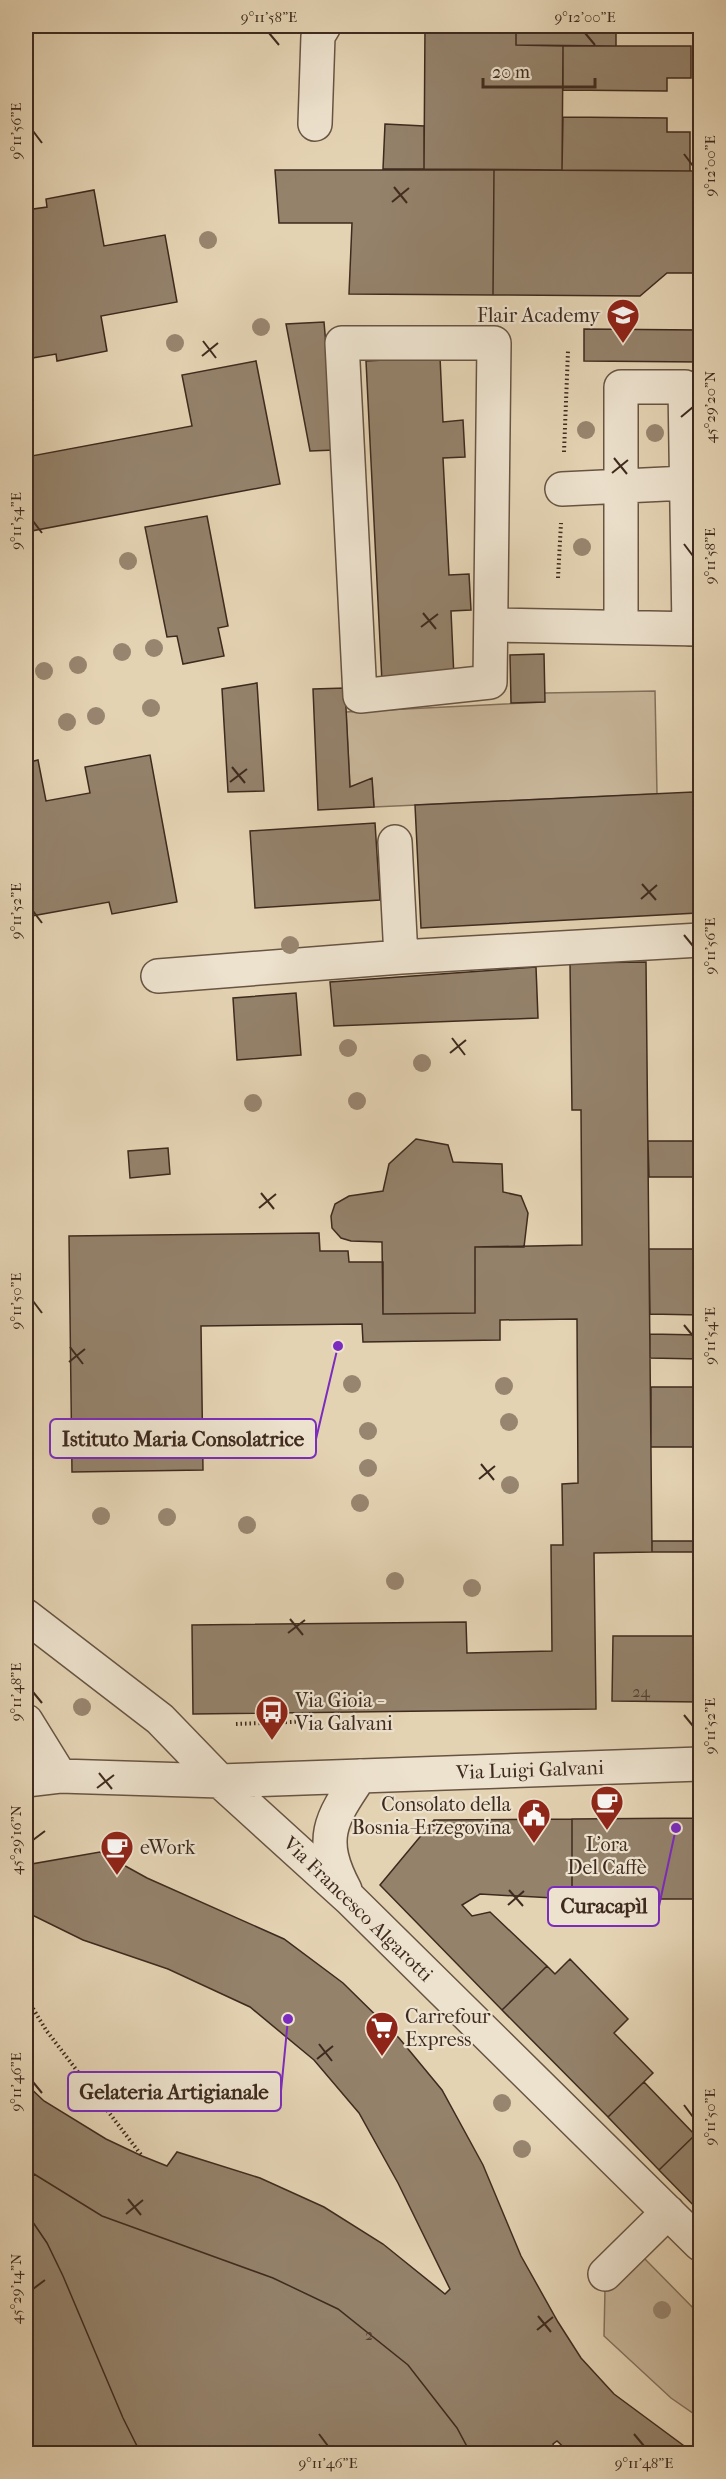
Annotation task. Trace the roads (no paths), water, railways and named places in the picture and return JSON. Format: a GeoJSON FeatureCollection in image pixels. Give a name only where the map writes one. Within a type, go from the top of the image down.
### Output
{"type":"FeatureCollection","features":[{"type":"Feature","properties":{"kind":"street"},"geometry":{"type":"LineString","coordinates":[[315,124],[318,36],[324,26]]}},
{"type":"Feature","properties":{"kind":"street"},"geometry":{"type":"LineString","coordinates":[[342,343],[494,343],[492,625],[490,682],[360,696],[342,343]]}},
{"type":"Feature","properties":{"kind":"street"},"geometry":{"type":"LineString","coordinates":[[492,625],[695,629],[686,483],[685,387],[621,387],[621,627]]}},
{"type":"Feature","properties":{"kind":"street"},"geometry":{"type":"LineString","coordinates":[[562,489],[686,483]]}},
{"type":"Feature","properties":{"kind":"street"},"geometry":{"type":"LineString","coordinates":[[395,842],[401,957]]}},
{"type":"Feature","properties":{"kind":"street"},"geometry":{"type":"LineString","coordinates":[[158,976],[401,957],[700,940]]}},
{"type":"Feature","properties":{"kind":"street","name":"Via Francesco Algarotti"},"geometry":{"type":"LineString","coordinates":[[26,1616],[160,1719],[220,1781],[350,1899],[700,2244]]}},
{"type":"Feature","properties":{"kind":"street"},"geometry":{"type":"LineString","coordinates":[[26,1720],[60,1776]]}},
{"type":"Feature","properties":{"kind":"street","name":"Via Luigi Galvani"},"geometry":{"type":"LineString","coordinates":[[26,1780],[60,1776],[220,1781],[700,1764]]}},
{"type":"Feature","properties":{"kind":"street"},"geometry":{"type":"LineString","coordinates":[[350,1899],[332,1864],[329,1844],[331,1824],[336,1810],[360,1776]]}},
{"type":"Feature","properties":{"kind":"street"},"geometry":{"type":"LineString","coordinates":[[604,2274],[668,2212]]}},
{"type":"Feature","properties":{"kind":"place","name":"Flair Academy"},"geometry":{"type":"Point","coordinates":[623,344]}},
{"type":"Feature","properties":{"kind":"place","name":"Istituto Maria Consolatrice"},"geometry":{"type":"Point","coordinates":[338,1346]}},
{"type":"Feature","properties":{"kind":"place","name":"Via Gioia - Via Galvani"},"geometry":{"type":"Point","coordinates":[272,1741]}},
{"type":"Feature","properties":{"kind":"place","name":"Curacapìl"},"geometry":{"type":"Point","coordinates":[676,1828]}},
{"type":"Feature","properties":{"kind":"place","name":"L'ora Del Caffè"},"geometry":{"type":"Point","coordinates":[607,1831]}},
{"type":"Feature","properties":{"kind":"place","name":"Consolato della Bosnia-Erzegovina"},"geometry":{"type":"Point","coordinates":[534,1844]}},
{"type":"Feature","properties":{"kind":"place","name":"eWork"},"geometry":{"type":"Point","coordinates":[117,1876]}},
{"type":"Feature","properties":{"kind":"place","name":"Gelateria Artigianale"},"geometry":{"type":"Point","coordinates":[288,2019]}},
{"type":"Feature","properties":{"kind":"place","name":"Carrefour Express"},"geometry":{"type":"Point","coordinates":[382,2057]}}]}
